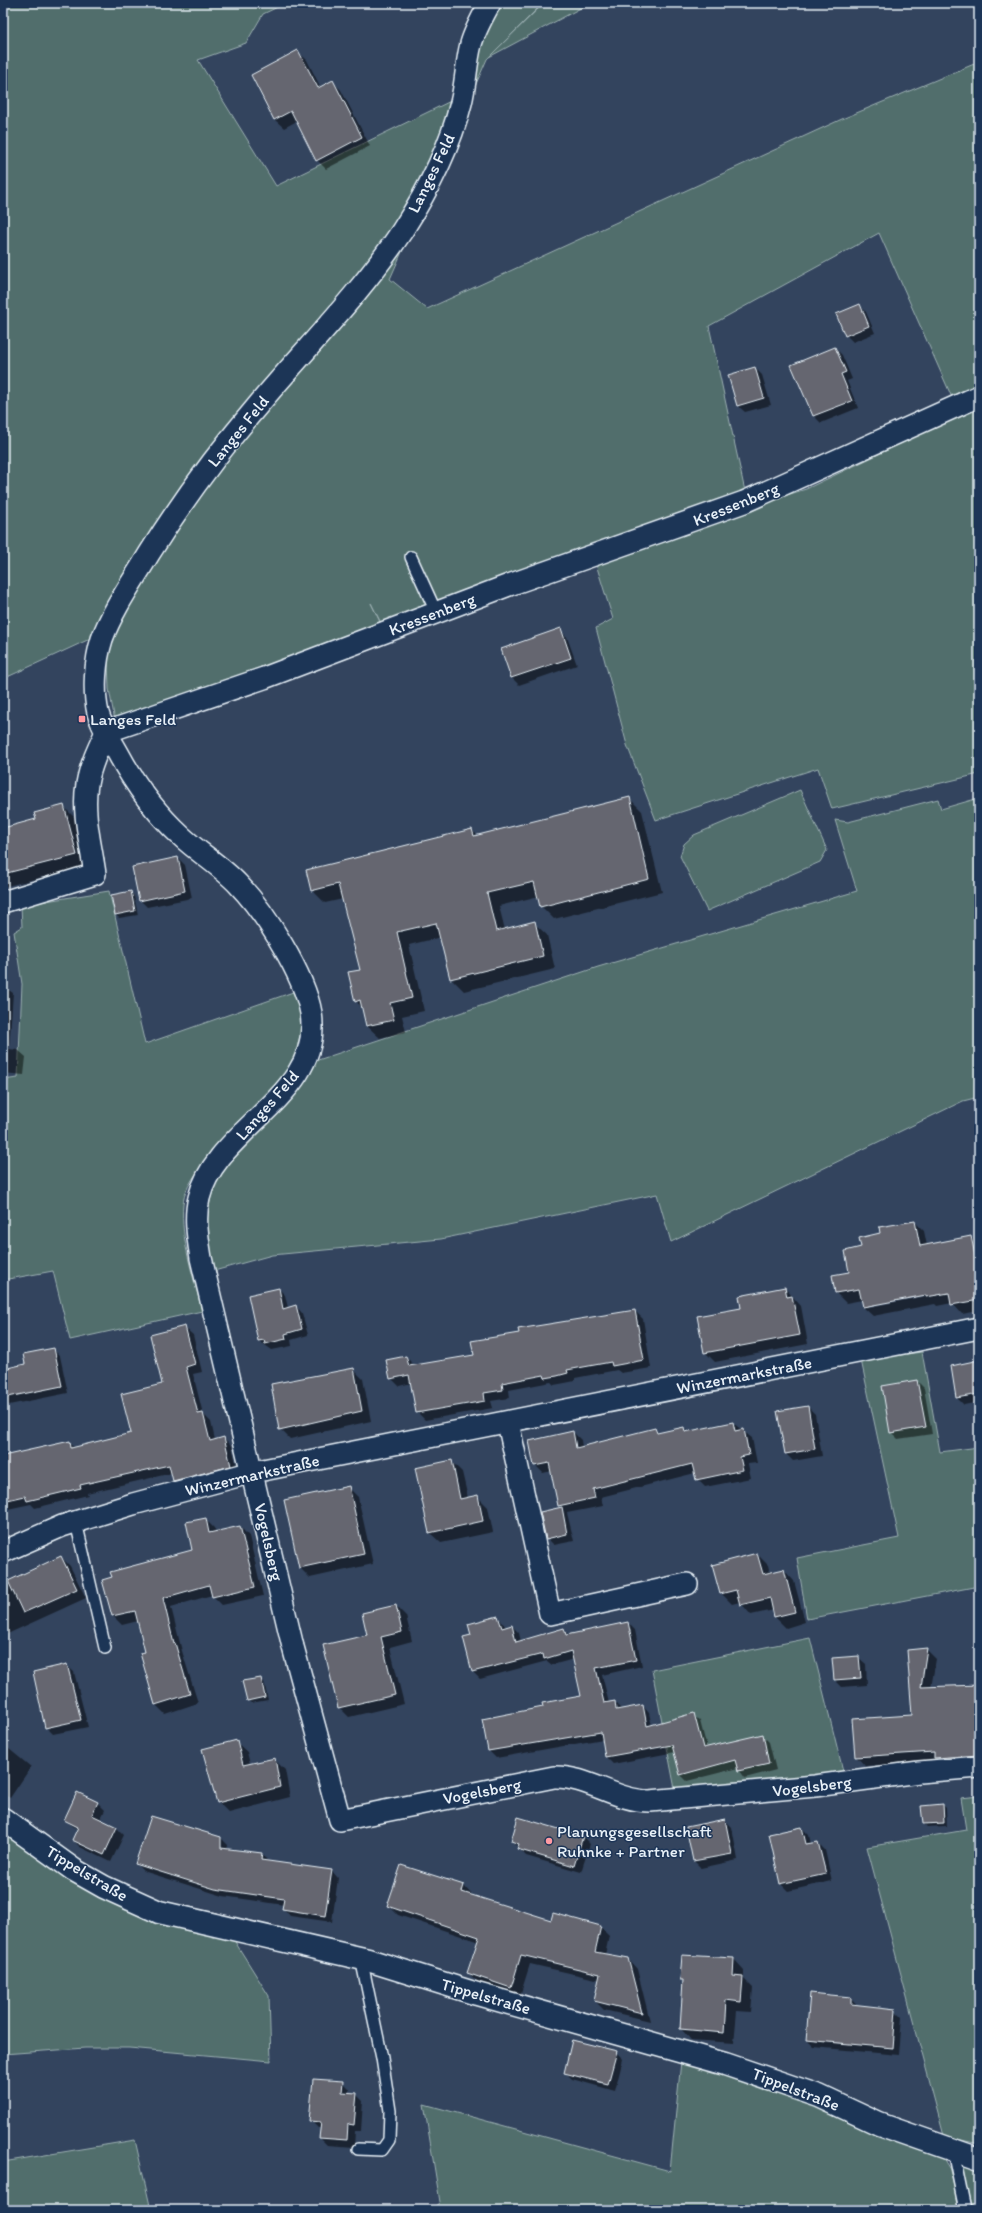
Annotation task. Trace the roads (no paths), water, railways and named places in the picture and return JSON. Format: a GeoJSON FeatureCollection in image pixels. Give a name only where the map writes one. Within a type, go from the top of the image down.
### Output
{"type":"FeatureCollection","features":[{"type":"Feature","properties":{"kind":"street","name":"Langes Feld"},"geometry":{"type":"LineString","coordinates":[[253,1472],[201,1258],[197,1211],[203,1185],[213,1168],[288,1086],[298,1072],[310,1039],[310,1012],[294,966],[260,910],[229,874],[182,837],[168,823],[146,796],[106,732],[98,714],[96,691],[97,662],[101,642],[107,627],[162,533],[202,475],[256,408],[359,287],[402,231],[437,169],[454,128],[462,100],[472,41],[490,3]]}},
{"type":"Feature","properties":{"kind":"street","name":"Kressenberg"},"geometry":{"type":"LineString","coordinates":[[106,732],[264,678],[509,584],[744,502],[979,396]]}},
{"type":"Feature","properties":{"kind":"street"},"geometry":{"type":"LineString","coordinates":[[3,902],[95,874],[85,805],[86,792],[92,761],[106,732]]}},
{"type":"Feature","properties":{"kind":"street","name":"Winzermarkstraße"},"geometry":{"type":"LineString","coordinates":[[3,1552],[76,1522],[133,1504],[253,1472],[508,1423],[979,1328]]}},
{"type":"Feature","properties":{"kind":"street"},"geometry":{"type":"LineString","coordinates":[[508,1423],[550,1614],[687,1584]]}},
{"type":"Feature","properties":{"kind":"street","name":"Vogelsberg"},"geometry":{"type":"LineString","coordinates":[[253,1472],[293,1647],[340,1820],[554,1777],[572,1778],[623,1798],[636,1801],[650,1801],[808,1787],[919,1772],[979,1767]]}},
{"type":"Feature","properties":{"kind":"street","name":"Tippelstraße"},"geometry":{"type":"LineString","coordinates":[[3,1819],[74,1870],[104,1887],[159,1912],[361,1958],[477,1994],[765,2076],[819,2096],[879,2124],[979,2159]]}},
{"type":"Feature","properties":{"kind":"lane"},"geometry":{"type":"LineString","coordinates":[[412,557],[436,612]]}},
{"type":"Feature","properties":{"kind":"lane"},"geometry":{"type":"LineString","coordinates":[[76,1522],[105,1648]]}},
{"type":"Feature","properties":{"kind":"lane"},"geometry":{"type":"LineString","coordinates":[[358,2148],[382,2150],[389,2140],[390,2111],[382,2058],[361,1958]]}},
{"type":"Feature","properties":{"kind":"lane"},"geometry":{"type":"LineString","coordinates":[[953,2151],[965,2210]]}},
{"type":"Feature","properties":{"kind":"place","name":"Langes Feld"},"geometry":{"type":"Point","coordinates":[82,719]}},
{"type":"Feature","properties":{"kind":"place","name":"Planungsgesellschaft Ruhnke + Partner"},"geometry":{"type":"Point","coordinates":[549,1841]}}]}
